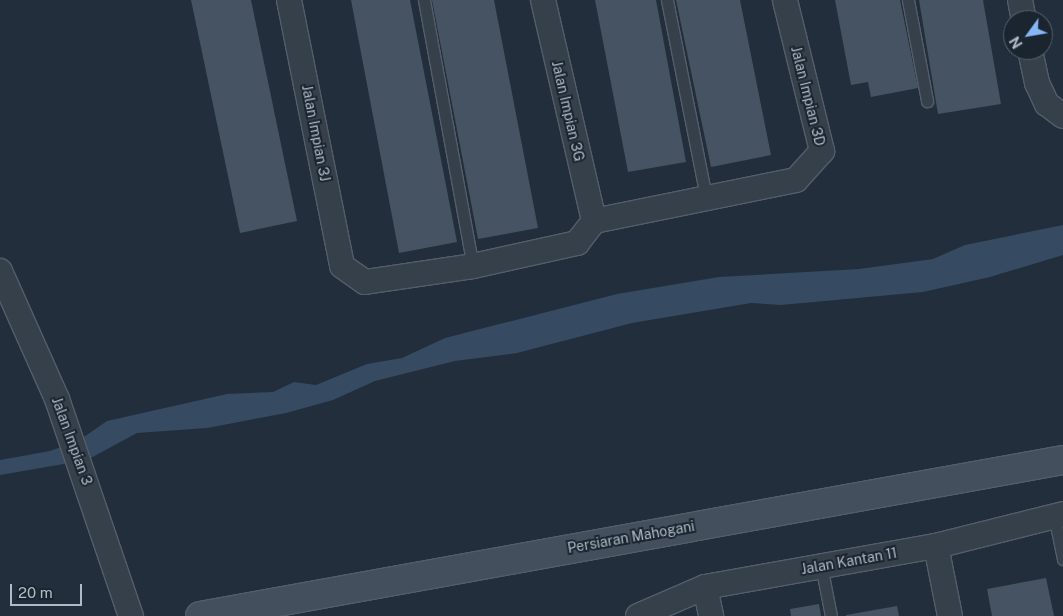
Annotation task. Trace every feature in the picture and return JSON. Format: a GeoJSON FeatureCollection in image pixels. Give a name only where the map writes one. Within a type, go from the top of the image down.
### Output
{"type":"FeatureCollection","features":[{"type":"Feature","properties":{"kind":"main road","name":"Persiaran Mahogani"},"geometry":{"type":"LineString","coordinates":[[200,616],[1063,460]]}},
{"type":"Feature","properties":{"kind":"street","name":"Jalan Impian 3J"},"geometry":{"type":"LineString","coordinates":[[289,0],[342,266],[365,282],[473,266]]}},
{"type":"Feature","properties":{"kind":"street","name":"Jalan Impian 3G"},"geometry":{"type":"LineString","coordinates":[[543,0],[594,221]]}},
{"type":"Feature","properties":{"kind":"street","name":"Jalan Impian 3D"},"geometry":{"type":"LineString","coordinates":[[707,202],[796,180],[822,151],[785,0]]}},
{"type":"Feature","properties":{"kind":"street"},"geometry":{"type":"LineString","coordinates":[[1032,60],[1037,83],[1047,104],[1063,116]]}},
{"type":"Feature","properties":{"kind":"street"},"geometry":{"type":"LineString","coordinates":[[473,266],[577,243],[594,221],[707,202]]}},
{"type":"Feature","properties":{"kind":"street","name":"Jalan Impian 3"},"geometry":{"type":"LineString","coordinates":[[0,271],[57,399],[131,616]]}},
{"type":"Feature","properties":{"kind":"street","name":"Jalan Kantan 11"},"geometry":{"type":"LineString","coordinates":[[638,616],[705,587],[936,546],[1058,515]]}},
{"type":"Feature","properties":{"kind":"street"},"geometry":{"type":"LineString","coordinates":[[936,546],[950,616]]}},
{"type":"Feature","properties":{"kind":"street"},"geometry":{"type":"LineString","coordinates":[[705,587],[711,616]]}},
{"type":"Feature","properties":{"kind":"lane"},"geometry":{"type":"LineString","coordinates":[[424,0],[473,266]]}},
{"type":"Feature","properties":{"kind":"lane"},"geometry":{"type":"LineString","coordinates":[[667,0],[707,202]]}},
{"type":"Feature","properties":{"kind":"lane"},"geometry":{"type":"LineString","coordinates":[[908,0],[927,101]]}},
{"type":"Feature","properties":{"kind":"lane"},"geometry":{"type":"LineString","coordinates":[[1058,515],[1063,558]]}},
{"type":"Feature","properties":{"kind":"lane"},"geometry":{"type":"LineString","coordinates":[[821,565],[831,616]]}},
{"type":"Feature","properties":{"kind":"water"},"geometry":{"type":"Polygon","coordinates":[[[1063,225],[1063,255],[990,277],[923,292],[781,305],[751,303],[632,323],[517,353],[455,361],[375,381],[333,400],[286,413],[207,428],[137,433],[87,460],[0,475],[0,460],[50,451],[78,441],[107,421],[227,394],[273,392],[294,382],[316,385],[367,364],[402,358],[445,338],[617,294],[719,277],[859,269],[933,259],[965,245],[1063,225]]]}},
{"type":"Feature","properties":{"kind":"building"},"geometry":{"type":"Polygon","coordinates":[[[191,0],[251,0],[297,221],[240,233],[191,0]]]}},
{"type":"Feature","properties":{"kind":"building"},"geometry":{"type":"Polygon","coordinates":[[[351,0],[410,0],[457,242],[399,253],[351,0]]]}},
{"type":"Feature","properties":{"kind":"building"},"geometry":{"type":"Polygon","coordinates":[[[432,0],[494,0],[538,228],[478,239],[432,0]]]}},
{"type":"Feature","properties":{"kind":"building"},"geometry":{"type":"Polygon","coordinates":[[[595,0],[656,0],[686,162],[628,172],[595,0]]]}},
{"type":"Feature","properties":{"kind":"building"},"geometry":{"type":"Polygon","coordinates":[[[676,0],[740,0],[771,155],[711,167],[676,0]]]}},
{"type":"Feature","properties":{"kind":"building"},"geometry":{"type":"Polygon","coordinates":[[[835,0],[900,0],[918,88],[871,97],[868,82],[851,85],[835,0]]]}},
{"type":"Feature","properties":{"kind":"building"},"geometry":{"type":"Polygon","coordinates":[[[919,0],[983,0],[1001,104],[938,114],[919,0]]]}},
{"type":"Feature","properties":{"kind":"building"},"geometry":{"type":"Polygon","coordinates":[[[1046,578],[1054,616],[992,616],[987,589],[1046,578]]]}},
{"type":"Feature","properties":{"kind":"building"},"geometry":{"type":"Polygon","coordinates":[[[819,604],[821,616],[791,616],[790,609],[819,604]]]}},
{"type":"Feature","properties":{"kind":"building"},"geometry":{"type":"Polygon","coordinates":[[[897,606],[899,616],[846,616],[846,615],[897,606]]]}}]}
